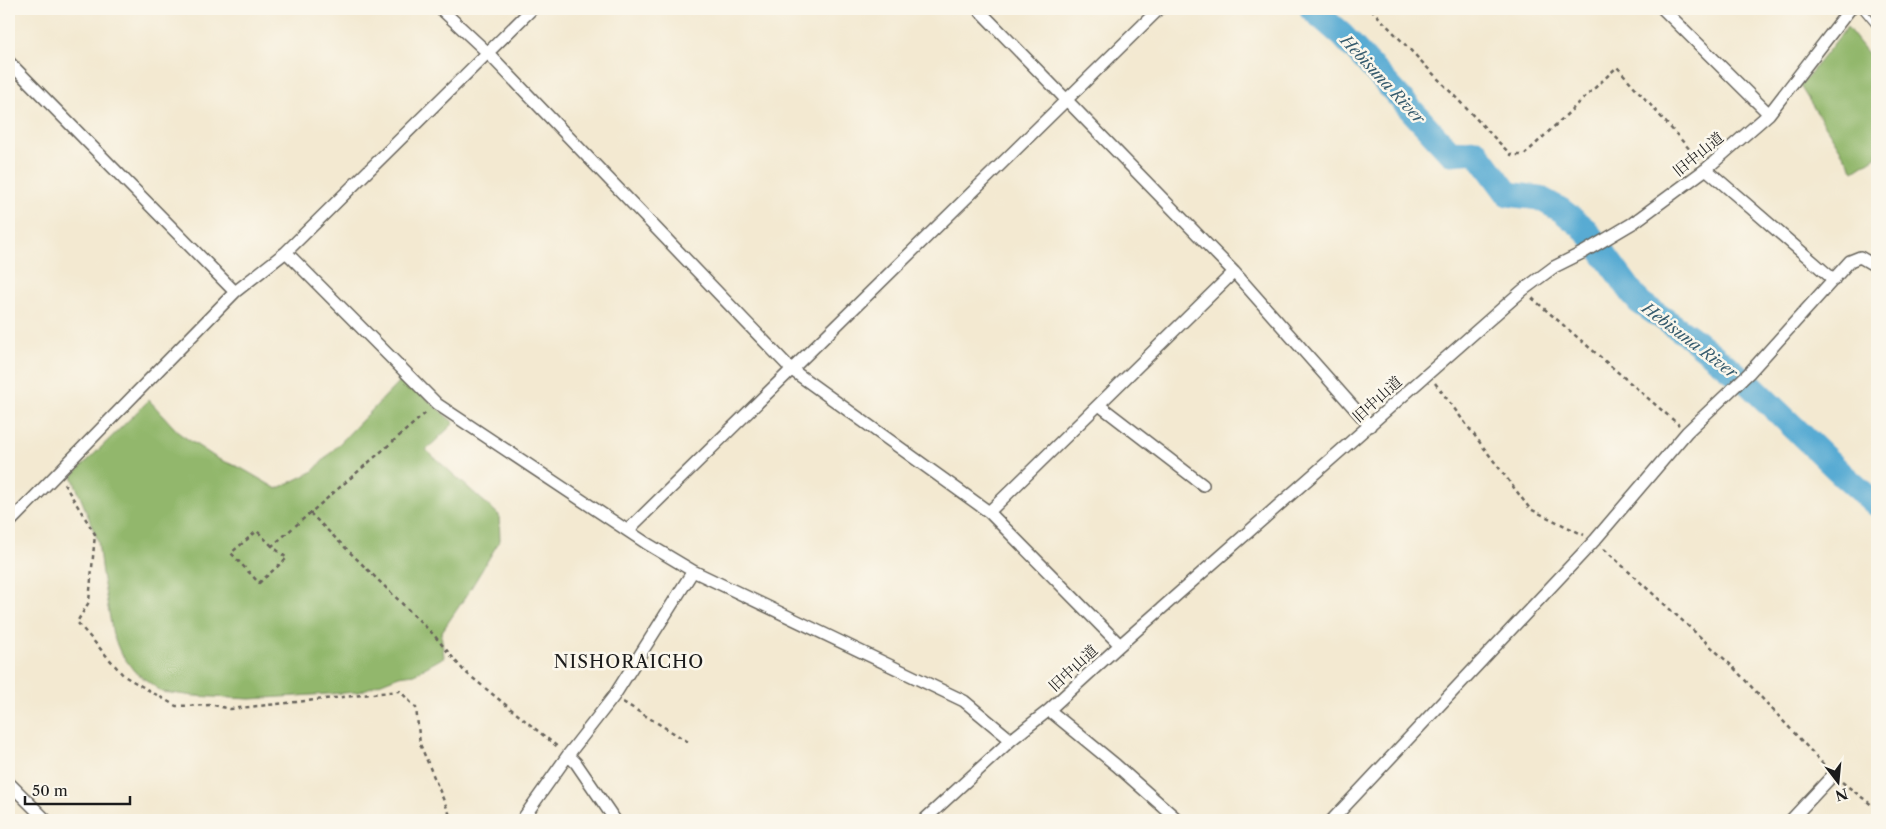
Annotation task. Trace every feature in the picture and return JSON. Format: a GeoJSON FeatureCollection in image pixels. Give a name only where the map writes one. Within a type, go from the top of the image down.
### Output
{"type":"FeatureCollection","features":[{"type":"Feature","properties":{"kind":"street"},"geometry":{"type":"LineString","coordinates":[[441,9],[488,53],[792,370],[990,512],[1120,645]]}},
{"type":"Feature","properties":{"kind":"street"},"geometry":{"type":"LineString","coordinates":[[9,523],[235,292],[286,252],[532,9]]}},
{"type":"Feature","properties":{"kind":"street"},"geometry":{"type":"LineString","coordinates":[[978,9],[1234,272],[1370,426]]}},
{"type":"Feature","properties":{"kind":"street"},"geometry":{"type":"LineString","coordinates":[[628,530],[1159,9]]}},
{"type":"Feature","properties":{"kind":"street"},"geometry":{"type":"LineString","coordinates":[[1663,9],[1769,114]]}},
{"type":"Feature","properties":{"kind":"street","name":"旧中山道"},"geometry":{"type":"LineString","coordinates":[[924,820],[1011,740],[1049,710],[1120,645],[1523,290],[1554,267],[1633,223],[1706,169],[1769,114],[1850,9]]}},
{"type":"Feature","properties":{"kind":"street"},"geometry":{"type":"LineString","coordinates":[[9,62],[235,292]]}},
{"type":"Feature","properties":{"kind":"street"},"geometry":{"type":"LineString","coordinates":[[1706,169],[1834,280]]}},
{"type":"Feature","properties":{"kind":"street"},"geometry":{"type":"LineString","coordinates":[[286,252],[436,404],[693,571],[964,702],[1011,740]]}},
{"type":"Feature","properties":{"kind":"street"},"geometry":{"type":"LineString","coordinates":[[1332,820],[1595,540],[1687,432],[1749,373],[1850,261],[1860,257],[1877,267]]}},
{"type":"Feature","properties":{"kind":"street"},"geometry":{"type":"LineString","coordinates":[[990,512],[1234,272]]}},
{"type":"Feature","properties":{"kind":"street"},"geometry":{"type":"LineString","coordinates":[[1099,405],[1202,485]]}},
{"type":"Feature","properties":{"kind":"street"},"geometry":{"type":"LineString","coordinates":[[522,820],[568,755],[614,696],[693,571]]}},
{"type":"Feature","properties":{"kind":"street"},"geometry":{"type":"LineString","coordinates":[[1049,710],[1116,765],[1178,820]]}},
{"type":"Feature","properties":{"kind":"street"},"geometry":{"type":"LineString","coordinates":[[568,755],[576,763],[615,820]]}},
{"type":"Feature","properties":{"kind":"street"},"geometry":{"type":"LineString","coordinates":[[1791,820],[1833,775]]}},
{"type":"Feature","properties":{"kind":"street"},"geometry":{"type":"LineString","coordinates":[[9,783],[46,820]]}},
{"type":"Feature","properties":{"kind":"lane"},"geometry":{"type":"LineString","coordinates":[[1862,9],[1877,27]]}},
{"type":"Feature","properties":{"kind":"path"},"geometry":{"type":"LineString","coordinates":[[1371,9],[1511,155],[1524,155],[1617,66],[1706,169]]}},
{"type":"Feature","properties":{"kind":"path"},"geometry":{"type":"LineString","coordinates":[[1523,290],[1687,432]]}},
{"type":"Feature","properties":{"kind":"path"},"geometry":{"type":"LineString","coordinates":[[1428,374],[1530,509],[1595,540],[1732,666],[1833,775],[1877,809]]}},
{"type":"Feature","properties":{"kind":"path"},"geometry":{"type":"LineString","coordinates":[[272,546],[436,404]]}},
{"type":"Feature","properties":{"kind":"path"},"geometry":{"type":"LineString","coordinates":[[58,473],[94,534],[89,602],[76,622],[124,676],[176,706],[214,705],[230,709],[400,691],[416,708],[420,744],[452,820]]}},
{"type":"Feature","properties":{"kind":"path"},"geometry":{"type":"LineString","coordinates":[[310,513],[433,634],[464,671],[568,755]]}},
{"type":"Feature","properties":{"kind":"path"},"geometry":{"type":"LineString","coordinates":[[257,531],[272,546],[287,558],[259,583],[231,553],[257,531]]}},
{"type":"Feature","properties":{"kind":"path"},"geometry":{"type":"LineString","coordinates":[[614,696],[690,743]]}},
{"type":"Feature","properties":{"kind":"green space"},"geometry":{"type":"Polygon","coordinates":[[[1847,27],[1871,57],[1877,52],[1877,156],[1854,171],[1800,86],[1847,27]]]}},
{"type":"Feature","properties":{"kind":"green space"},"geometry":{"type":"Polygon","coordinates":[[[403,378],[454,423],[426,450],[499,515],[500,540],[441,633],[444,657],[414,674],[399,676],[359,692],[250,699],[162,692],[134,671],[120,652],[113,635],[98,541],[72,476],[149,400],[180,434],[218,459],[241,468],[277,489],[312,472],[403,378]]]}},
{"type":"Feature","properties":{"kind":"waterway","name":"Hebisuna River"},"geometry":{"type":"LineString","coordinates":[[1312,9],[1342,35],[1451,153],[1476,151],[1508,194],[1539,198],[1561,210],[1586,230],[1639,302],[1689,336],[1750,385],[1843,475],[1877,505]]}},
{"type":"Feature","properties":{"kind":"district","name":"NISHORAICHO"},"geometry":{"type":"Point","coordinates":[629,662]}}]}
